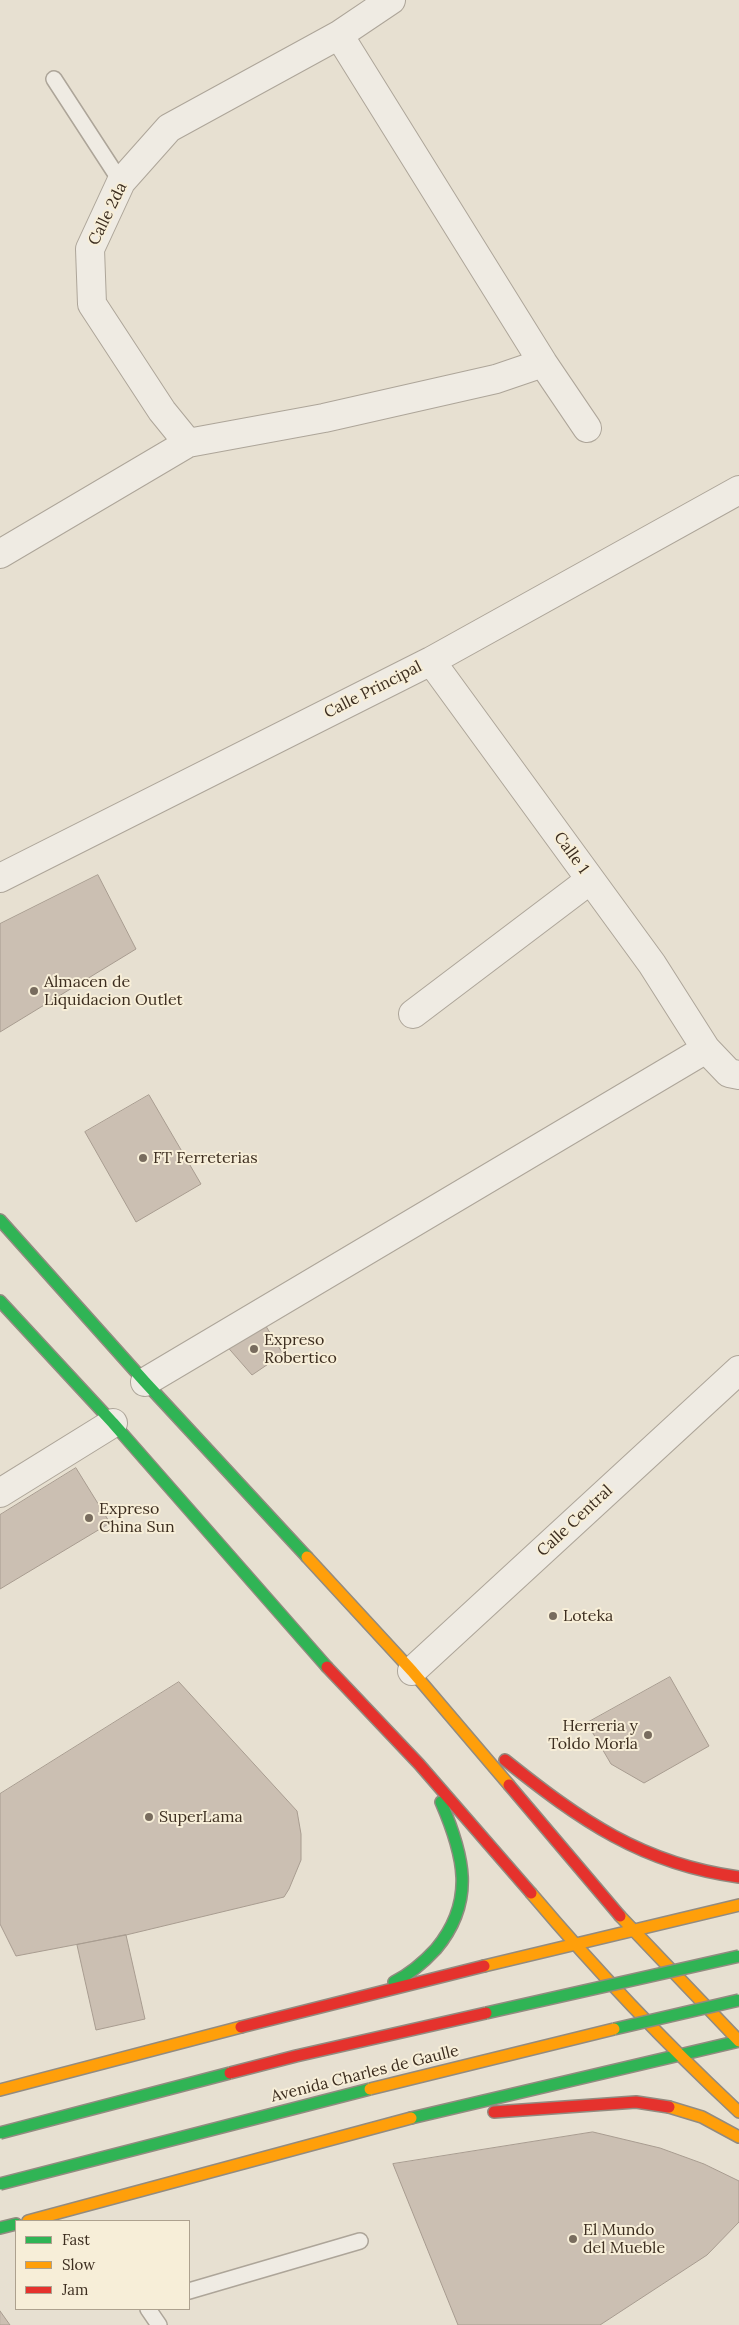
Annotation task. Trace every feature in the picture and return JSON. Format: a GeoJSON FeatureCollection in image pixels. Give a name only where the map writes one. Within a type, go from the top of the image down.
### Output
{"type":"FeatureCollection","features":[{"type":"Feature","properties":{"kind":"main road"},"geometry":{"type":"LineString","coordinates":[[0,1220],[145,1382],[412,1671],[633,1931],[739,2041]]}},
{"type":"Feature","properties":{"kind":"main road"},"geometry":{"type":"LineString","coordinates":[[0,1301],[113,1423],[311,1650],[419,1764],[575,1945],[678,2054],[739,2112]]}},
{"type":"Feature","properties":{"kind":"main road"},"geometry":{"type":"LineString","coordinates":[[458,1723],[543,1790],[590,1824],[618,1840],[677,1864],[722,1876],[739,1876]]}},
{"type":"Feature","properties":{"kind":"main road"},"geometry":{"type":"LineString","coordinates":[[354,1998],[401,1979],[421,1964],[439,1946],[452,1928],[460,1907],[464,1889],[459,1847],[439,1796],[419,1764]]}},
{"type":"Feature","properties":{"kind":"main road"},"geometry":{"type":"LineString","coordinates":[[0,2090],[354,1998],[739,1905]]}},
{"type":"Feature","properties":{"kind":"main road","name":"Avenida Charles de Gaulle"},"geometry":{"type":"LineString","coordinates":[[0,2133],[296,2056],[739,1956]]}},
{"type":"Feature","properties":{"kind":"main road","name":"Avenida Charles de Gaulle"},"geometry":{"type":"LineString","coordinates":[[0,2184],[493,2058],[739,2000]]}},
{"type":"Feature","properties":{"kind":"main road"},"geometry":{"type":"LineString","coordinates":[[32,2220],[410,2118],[739,2041]]}},
{"type":"Feature","properties":{"kind":"main road"},"geometry":{"type":"LineString","coordinates":[[410,2118],[636,2102],[672,2106],[696,2114],[739,2137]]}},
{"type":"Feature","properties":{"kind":"main road"},"geometry":{"type":"LineString","coordinates":[[0,2228],[15,2224]]}},
{"type":"Feature","properties":{"kind":"street","name":"Calle 2da"},"geometry":{"type":"LineString","coordinates":[[188,442],[162,411],[92,304],[90,249],[121,182],[169,128],[339,35],[391,0]]}},
{"type":"Feature","properties":{"kind":"street"},"geometry":{"type":"LineString","coordinates":[[339,35],[543,362],[587,428]]}},
{"type":"Feature","properties":{"kind":"street"},"geometry":{"type":"LineString","coordinates":[[0,554],[188,442],[324,418],[496,379],[543,362]]}},
{"type":"Feature","properties":{"kind":"street","name":"Calle Principal"},"geometry":{"type":"LineString","coordinates":[[0,878],[431,660],[739,490]]}},
{"type":"Feature","properties":{"kind":"street","name":"Calle 1"},"geometry":{"type":"LineString","coordinates":[[431,660],[652,964],[706,1048],[729,1073],[739,1075]]}},
{"type":"Feature","properties":{"kind":"street"},"geometry":{"type":"LineString","coordinates":[[414,1014],[590,880]]}},
{"type":"Feature","properties":{"kind":"street"},"geometry":{"type":"LineString","coordinates":[[145,1382],[706,1048]]}},
{"type":"Feature","properties":{"kind":"street","name":"Calle Central"},"geometry":{"type":"LineString","coordinates":[[412,1671],[739,1370]]}},
{"type":"Feature","properties":{"kind":"street"},"geometry":{"type":"LineString","coordinates":[[0,1493],[113,1423]]}},
{"type":"Feature","properties":{"kind":"lane"},"geometry":{"type":"LineString","coordinates":[[54,79],[121,182]]}},
{"type":"Feature","properties":{"kind":"lane"},"geometry":{"type":"LineString","coordinates":[[81,2208],[89,2220]]}},
{"type":"Feature","properties":{"kind":"lane"},"geometry":{"type":"LineString","coordinates":[[190,2291],[360,2241]]}},
{"type":"Feature","properties":{"kind":"lane"},"geometry":{"type":"LineString","coordinates":[[149,2310],[159,2325]]}},
{"type":"Feature","properties":{"kind":"building","name":"Almacen de Liquidacion Outlet"},"geometry":{"type":"Polygon","coordinates":[[[98,875],[136,949],[0,1032],[0,924],[98,875]]]}},
{"type":"Feature","properties":{"kind":"building","name":"FT Ferreterias"},"geometry":{"type":"Polygon","coordinates":[[[149,1095],[201,1184],[136,1222],[85,1132],[149,1095]]]}},
{"type":"Feature","properties":{"kind":"building","name":"Expreso Robertico"},"geometry":{"type":"Polygon","coordinates":[[[264,1323],[283,1354],[252,1375],[224,1343],[264,1323]]]}},
{"type":"Feature","properties":{"kind":"building"},"geometry":{"type":"Polygon","coordinates":[[[76,1468],[110,1523],[0,1589],[0,1515],[76,1468]]]}},
{"type":"Feature","properties":{"kind":"building","name":"Herreria y Toldo Morla"},"geometry":{"type":"Polygon","coordinates":[[[670,1677],[709,1746],[644,1783],[611,1764],[587,1723],[670,1677]]]}},
{"type":"Feature","properties":{"kind":"building","name":"SuperLama"},"geometry":{"type":"Polygon","coordinates":[[[179,1682],[297,1811],[301,1834],[301,1860],[289,1889],[284,1897],[126,1935],[16,1956],[0,1924],[0,1794],[179,1682]]]}},
{"type":"Feature","properties":{"kind":"building"},"geometry":{"type":"Polygon","coordinates":[[[126,1935],[145,2019],[96,2030],[77,1945],[126,1935]]]}},
{"type":"Feature","properties":{"kind":"building","name":"El Mundo del Mueble"},"geometry":{"type":"Polygon","coordinates":[[[593,2132],[660,2148],[704,2164],[739,2181],[739,2222],[707,2255],[600,2325],[458,2325],[393,2164],[593,2132]]]}},
{"type":"Feature","properties":{"kind":"building"},"geometry":{"type":"Polygon","coordinates":[[[0,2311],[10,2325],[0,2325],[0,2311]]]}},
{"type":"Feature","properties":{"kind":"traffic: fast"},"geometry":{"type":"LineString","coordinates":[[0,1220],[145,1382],[307,1557]]}},
{"type":"Feature","properties":{"kind":"traffic: fast"},"geometry":{"type":"LineString","coordinates":[[0,1301],[113,1423],[327,1667]]}},
{"type":"Feature","properties":{"kind":"traffic: fast"},"geometry":{"type":"LineString","coordinates":[[394,1982],[427,1959],[449,1931],[457,1913],[461,1895],[460,1859],[456,1841],[441,1802]]}},
{"type":"Feature","properties":{"kind":"traffic: fast"},"geometry":{"type":"LineString","coordinates":[[486,2013],[739,1956]]}},
{"type":"Feature","properties":{"kind":"traffic: fast"},"geometry":{"type":"LineString","coordinates":[[614,2029],[739,2000]]}},
{"type":"Feature","properties":{"kind":"traffic: fast"},"geometry":{"type":"LineString","coordinates":[[411,2118],[739,2041]]}},
{"type":"Feature","properties":{"kind":"traffic: fast"},"geometry":{"type":"LineString","coordinates":[[0,2133],[230,2073]]}},
{"type":"Feature","properties":{"kind":"traffic: fast"},"geometry":{"type":"LineString","coordinates":[[0,2184],[370,2089]]}},
{"type":"Feature","properties":{"kind":"traffic: fast"},"geometry":{"type":"LineString","coordinates":[[0,2228],[15,2224]]}},
{"type":"Feature","properties":{"kind":"traffic: slow"},"geometry":{"type":"LineString","coordinates":[[307,1557],[412,1671],[509,1785]]}},
{"type":"Feature","properties":{"kind":"traffic: slow"},"geometry":{"type":"LineString","coordinates":[[531,1893],[632,2006],[684,2060],[739,2112]]}},
{"type":"Feature","properties":{"kind":"traffic: slow"},"geometry":{"type":"LineString","coordinates":[[484,1966],[739,1905]]}},
{"type":"Feature","properties":{"kind":"traffic: slow"},"geometry":{"type":"LineString","coordinates":[[620,1916],[739,2041]]}},
{"type":"Feature","properties":{"kind":"traffic: slow"},"geometry":{"type":"LineString","coordinates":[[0,2090],[241,2027]]}},
{"type":"Feature","properties":{"kind":"traffic: slow"},"geometry":{"type":"LineString","coordinates":[[370,2089],[614,2029]]}},
{"type":"Feature","properties":{"kind":"traffic: slow"},"geometry":{"type":"LineString","coordinates":[[669,2107],[702,2117],[739,2137]]}},
{"type":"Feature","properties":{"kind":"traffic: slow"},"geometry":{"type":"LineString","coordinates":[[32,2220],[411,2118]]}},
{"type":"Feature","properties":{"kind":"traffic: jam"},"geometry":{"type":"LineString","coordinates":[[327,1667],[419,1764],[531,1893]]}},
{"type":"Feature","properties":{"kind":"traffic: jam"},"geometry":{"type":"LineString","coordinates":[[505,1760],[560,1802],[614,1836],[672,1862],[704,1871],[739,1877]]}},
{"type":"Feature","properties":{"kind":"traffic: jam"},"geometry":{"type":"LineString","coordinates":[[509,1785],[620,1916]]}},
{"type":"Feature","properties":{"kind":"traffic: jam"},"geometry":{"type":"LineString","coordinates":[[241,2027],[484,1966]]}},
{"type":"Feature","properties":{"kind":"traffic: jam"},"geometry":{"type":"LineString","coordinates":[[230,2073],[486,2013]]}},
{"type":"Feature","properties":{"kind":"traffic: jam"},"geometry":{"type":"LineString","coordinates":[[494,2112],[636,2102],[669,2107]]}},
{"type":"Feature","properties":{"kind":"place","name":"Almacen de Liquidacion Outlet"},"geometry":{"type":"Point","coordinates":[34,991]}},
{"type":"Feature","properties":{"kind":"place","name":"FT Ferreterias"},"geometry":{"type":"Point","coordinates":[143,1158]}},
{"type":"Feature","properties":{"kind":"place","name":"Expreso Robertico"},"geometry":{"type":"Point","coordinates":[254,1349]}},
{"type":"Feature","properties":{"kind":"place","name":"Expreso China Sun"},"geometry":{"type":"Point","coordinates":[89,1518]}},
{"type":"Feature","properties":{"kind":"place","name":"Loteka"},"geometry":{"type":"Point","coordinates":[553,1616]}},
{"type":"Feature","properties":{"kind":"place","name":"Herreria y Toldo Morla"},"geometry":{"type":"Point","coordinates":[648,1735]}},
{"type":"Feature","properties":{"kind":"place","name":"SuperLama"},"geometry":{"type":"Point","coordinates":[149,1817]}},
{"type":"Feature","properties":{"kind":"place","name":"El Mundo del Mueble"},"geometry":{"type":"Point","coordinates":[573,2239]}}]}
